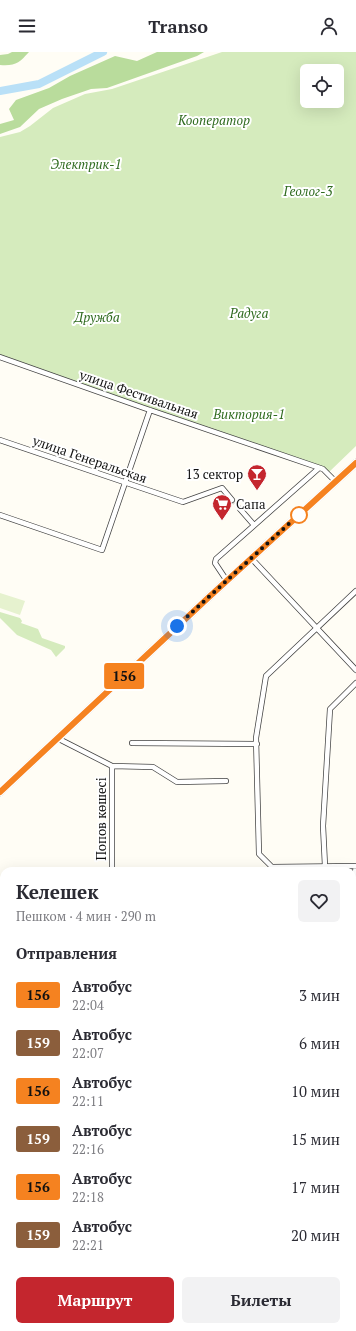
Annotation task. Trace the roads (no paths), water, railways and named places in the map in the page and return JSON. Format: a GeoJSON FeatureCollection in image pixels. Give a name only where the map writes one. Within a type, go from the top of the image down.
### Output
{"type":"FeatureCollection","features":[{"type":"Feature","properties":{"kind":"street","name":"улица Фестивальная"},"geometry":{"type":"LineString","coordinates":[[0,357],[324,469],[335,481]]}},
{"type":"Feature","properties":{"kind":"street"},"geometry":{"type":"LineString","coordinates":[[0,515],[102,550],[150,410]]}},
{"type":"Feature","properties":{"kind":"street","name":"улица Генеральская"},"geometry":{"type":"LineString","coordinates":[[0,440],[183,502],[222,488],[232,500]]}},
{"type":"Feature","properties":{"kind":"street"},"geometry":{"type":"LineString","coordinates":[[0,792],[356,463]]}},
{"type":"Feature","properties":{"kind":"street"},"geometry":{"type":"LineString","coordinates":[[227,581],[215,560],[319,468]]}},
{"type":"Feature","properties":{"kind":"street"},"geometry":{"type":"LineString","coordinates":[[240,508],[254,525]]}},
{"type":"Feature","properties":{"kind":"street"},"geometry":{"type":"LineString","coordinates":[[252,559],[356,670]]}},
{"type":"Feature","properties":{"kind":"street"},"geometry":{"type":"LineString","coordinates":[[272,867],[259,854],[256,738],[266,676],[356,591]]}},
{"type":"Feature","properties":{"kind":"street"},"geometry":{"type":"LineString","coordinates":[[325,866],[323,826],[330,709],[356,683]]}},
{"type":"Feature","properties":{"kind":"street"},"geometry":{"type":"LineString","coordinates":[[57,738],[112,766],[153,767],[177,782],[226,781]]}},
{"type":"Feature","properties":{"kind":"street"},"geometry":{"type":"LineString","coordinates":[[132,743],[257,744]]}},
{"type":"Feature","properties":{"kind":"street","name":"Попов көшесі"},"geometry":{"type":"LineString","coordinates":[[112,766],[112,867]]}},
{"type":"Feature","properties":{"kind":"street"},"geometry":{"type":"LineString","coordinates":[[311,867],[356,866]]}},
{"type":"Feature","properties":{"kind":"waterway"},"geometry":{"type":"LineString","coordinates":[[0,91],[39,84],[103,52]]}},
{"type":"Feature","properties":{"kind":"tunnel"},"geometry":{"type":"LineString","coordinates":[[232,500],[240,509]]}},
{"type":"Feature","properties":{"kind":"place","name":"13 сектор"},"geometry":{"type":"Point","coordinates":[257,491]}},
{"type":"Feature","properties":{"kind":"place","name":"Сапа"},"geometry":{"type":"Point","coordinates":[222,521]}},
{"type":"Feature","properties":{"kind":"park label","name":"Кооператор"},"geometry":{"type":"Point","coordinates":[214,120]}},
{"type":"Feature","properties":{"kind":"park label","name":"Электрик-1"},"geometry":{"type":"Point","coordinates":[86,164]}},
{"type":"Feature","properties":{"kind":"park label","name":"Геолог-3"},"geometry":{"type":"Point","coordinates":[308,191]}},
{"type":"Feature","properties":{"kind":"park label","name":"Радуга"},"geometry":{"type":"Point","coordinates":[249,313]}},
{"type":"Feature","properties":{"kind":"park label","name":"Дружба"},"geometry":{"type":"Point","coordinates":[97,317]}},
{"type":"Feature","properties":{"kind":"park label","name":"Виктория-1"},"geometry":{"type":"Point","coordinates":[249,414]}}]}
